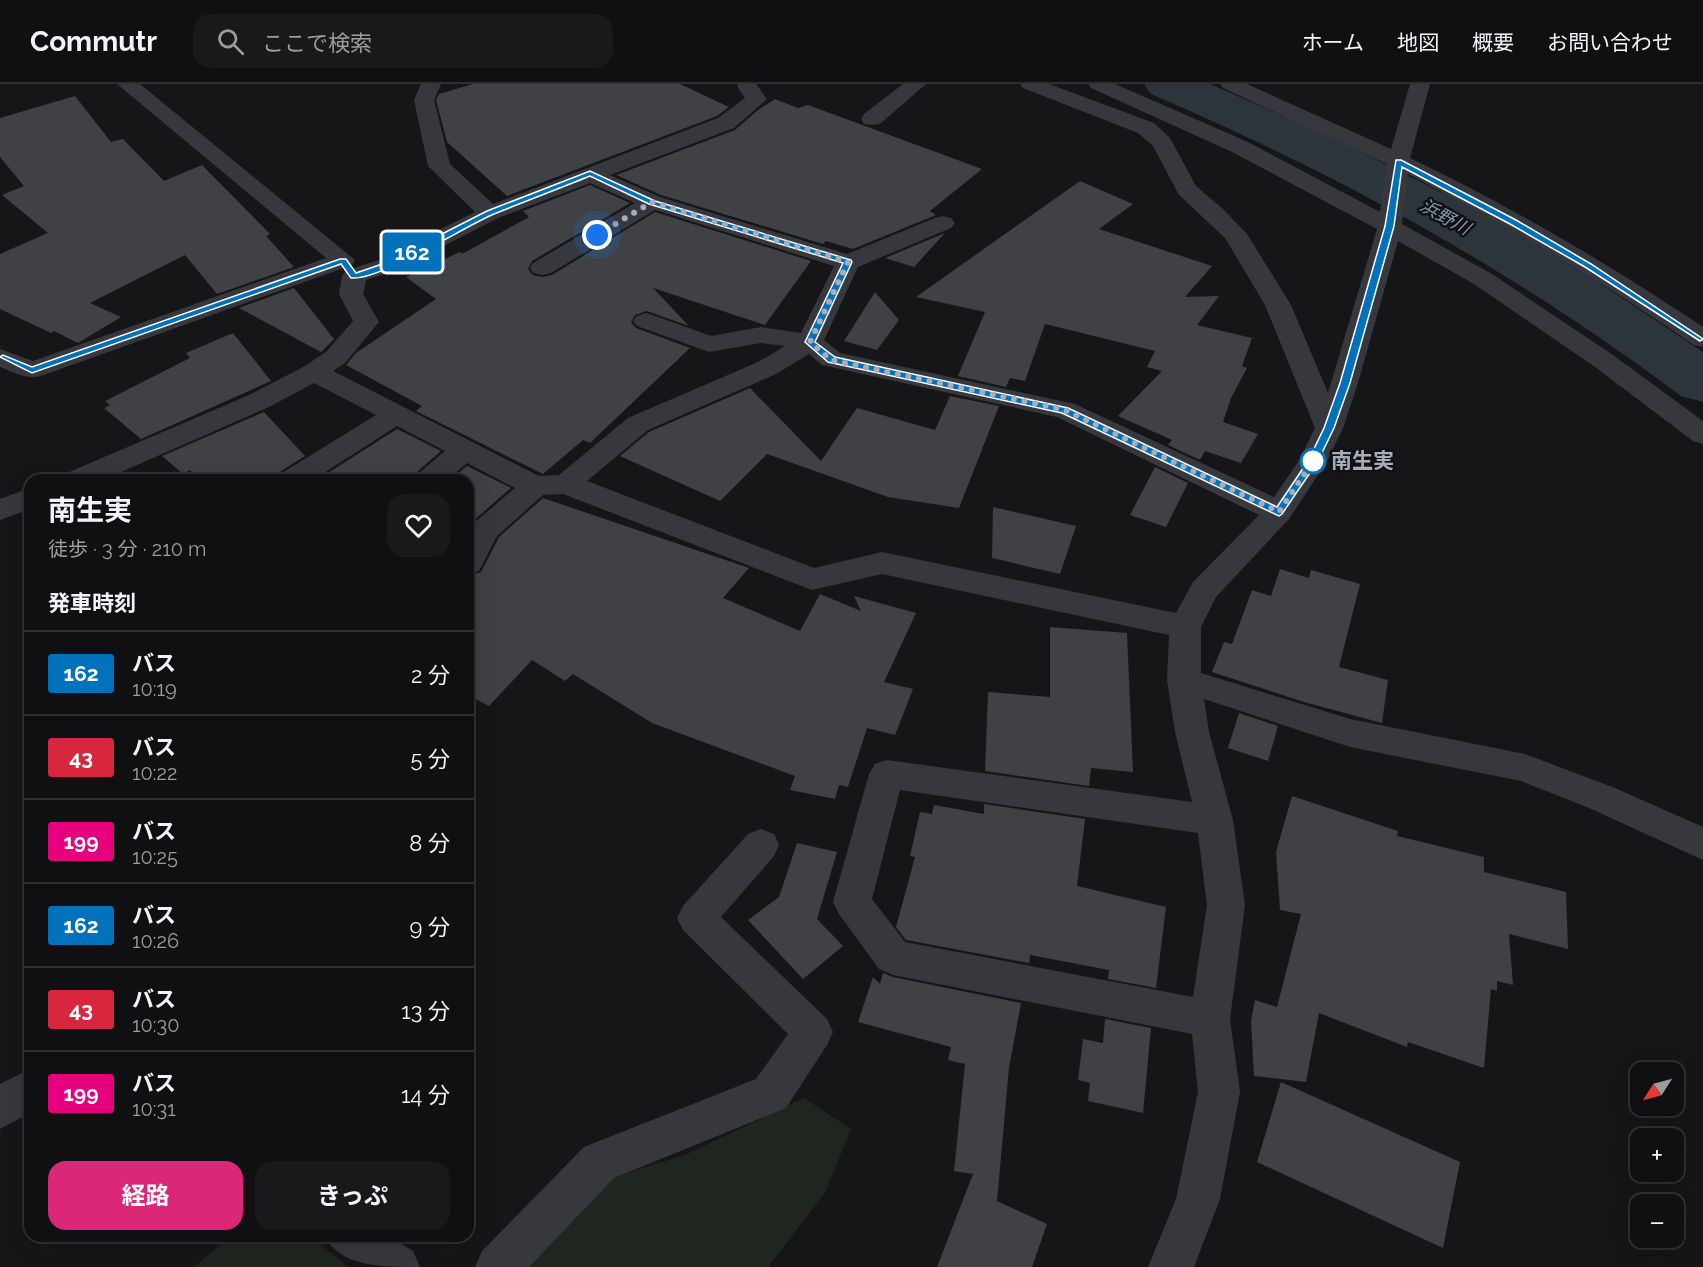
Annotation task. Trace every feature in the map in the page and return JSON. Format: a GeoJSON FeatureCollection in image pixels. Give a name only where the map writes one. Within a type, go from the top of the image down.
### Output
{"type":"FeatureCollection","features":[{"type":"Feature","properties":{"kind":"street"},"geometry":{"type":"LineString","coordinates":[[91,474],[259,401],[314,372],[336,357],[366,322],[351,294],[348,268],[127,84]]}},
{"type":"Feature","properties":{"kind":"street"},"geometry":{"type":"LineString","coordinates":[[431,84],[424,100],[439,166],[490,213]]}},
{"type":"Feature","properties":{"kind":"street"},"geometry":{"type":"LineString","coordinates":[[872,119],[916,84]]}},
{"type":"Feature","properties":{"kind":"street"},"geometry":{"type":"LineString","coordinates":[[1030,84],[1146,128],[1162,143],[1187,190],[1235,234],[1278,305],[1329,428]]}},
{"type":"Feature","properties":{"kind":"street"},"geometry":{"type":"LineString","coordinates":[[1098,84],[1168,113],[1251,152],[1390,226],[1483,279],[1604,361],[1703,435]]}},
{"type":"Feature","properties":{"kind":"street"},"geometry":{"type":"LineString","coordinates":[[1230,84],[1310,118],[1513,222],[1588,266],[1703,339]]}},
{"type":"Feature","properties":{"kind":"street"},"geometry":{"type":"LineString","coordinates":[[1171,1267],[1198,1199],[1219,1092],[1210,1019],[1226,905],[1215,820],[1192,732],[1184,680],[1185,627],[1204,590],[1279,512],[1313,461],[1329,428],[1345,383],[1390,226],[1398,162],[1420,84]]}},
{"type":"Feature","properties":{"kind":"street"},"geometry":{"type":"LineString","coordinates":[[0,357],[32,370],[348,268],[388,265],[490,213],[726,123],[757,99],[747,86]]}},
{"type":"Feature","properties":{"kind":"street"},"geometry":{"type":"LineString","coordinates":[[1146,128],[1168,113]]}},
{"type":"Feature","properties":{"kind":"street"},"geometry":{"type":"LineString","coordinates":[[590,174],[652,202],[848,262],[944,223]]}},
{"type":"Feature","properties":{"kind":"street"},"geometry":{"type":"LineString","coordinates":[[543,268],[652,202]]}},
{"type":"Feature","properties":{"kind":"street"},"geometry":{"type":"LineString","coordinates":[[566,484],[638,424],[767,368],[810,342],[848,262]]}},
{"type":"Feature","properties":{"kind":"street"},"geometry":{"type":"LineString","coordinates":[[646,321],[709,344],[761,335],[810,342],[831,360],[1065,410],[1279,512]]}},
{"type":"Feature","properties":{"kind":"street"},"geometry":{"type":"LineString","coordinates":[[314,372],[535,486],[566,484],[812,579],[882,563],[1185,627]]}},
{"type":"Feature","properties":{"kind":"street"},"geometry":{"type":"LineString","coordinates":[[302,474],[397,414]]}},
{"type":"Feature","properties":{"kind":"street"},"geometry":{"type":"LineString","coordinates":[[436,474],[465,450]]}},
{"type":"Feature","properties":{"kind":"street"},"geometry":{"type":"LineString","coordinates":[[474,551],[485,530],[535,486]]}},
{"type":"Feature","properties":{"kind":"street"},"geometry":{"type":"LineString","coordinates":[[0,510],[24,500]]}},
{"type":"Feature","properties":{"kind":"street"},"geometry":{"type":"LineString","coordinates":[[1184,680],[1350,733],[1525,768],[1602,798],[1703,844]]}},
{"type":"Feature","properties":{"kind":"street"},"geometry":{"type":"LineString","coordinates":[[1210,1019],[893,957],[852,902],[887,774],[1215,820]]}},
{"type":"Feature","properties":{"kind":"street"},"geometry":{"type":"LineString","coordinates":[[498,1267],[599,1162],[771,1094],[813,1032],[696,918],[761,845]]}},
{"type":"Feature","properties":{"kind":"street"},"geometry":{"type":"LineString","coordinates":[[0,1108],[24,1093]]}},
{"type":"Feature","properties":{"kind":"street"},"geometry":{"type":"LineString","coordinates":[[356,1242],[398,1267]]}},
{"type":"Feature","properties":{"kind":"shaded area"},"geometry":{"type":"Polygon","coordinates":[[[804,1098],[851,1129],[825,1193],[768,1267],[502,1267],[603,1180],[685,1155],[804,1098]]]}},
{"type":"Feature","properties":{"kind":"shaded area"},"geometry":{"type":"Polygon","coordinates":[[[224,1242],[318,1242],[348,1267],[194,1267],[224,1242]]]}},
{"type":"Feature","properties":{"kind":"building"},"geometry":{"type":"Polygon","coordinates":[[[473,84],[680,84],[729,107],[717,116],[507,196],[447,142],[436,100],[439,94],[473,84]]]}},
{"type":"Feature","properties":{"kind":"building"},"geometry":{"type":"Polygon","coordinates":[[[75,96],[111,142],[123,139],[164,181],[202,165],[270,234],[266,236],[294,267],[217,294],[185,255],[90,303],[121,317],[78,343],[0,309],[0,254],[48,233],[2,195],[24,186],[0,157],[0,118],[75,96]]]}},
{"type":"Feature","properties":{"kind":"building"},"geometry":{"type":"Polygon","coordinates":[[[775,99],[798,108],[808,105],[982,169],[930,211],[936,215],[853,249],[826,241],[823,244],[661,195],[616,175],[735,130],[775,99]]]}},
{"type":"Feature","properties":{"kind":"building"},"geometry":{"type":"Polygon","coordinates":[[[1080,181],[1133,204],[1099,229],[1212,266],[1185,297],[1219,296],[1197,325],[1252,338],[1242,366],[1247,368],[1231,398],[1223,422],[1258,434],[1241,463],[1205,451],[1200,460],[1168,445],[1172,440],[1118,416],[1162,371],[1147,367],[1155,351],[1045,324],[1025,381],[1010,378],[1006,387],[958,376],[985,312],[916,297],[1080,181]]]}},
{"type":"Feature","properties":{"kind":"building"},"geometry":{"type":"Polygon","coordinates":[[[590,185],[630,203],[532,261],[528,269],[533,275],[542,277],[552,275],[655,212],[811,261],[765,325],[653,288],[689,326],[647,311],[635,315],[631,322],[636,328],[690,348],[590,443],[583,440],[543,474],[416,411],[422,406],[346,365],[356,353],[436,299],[406,277],[460,252],[462,254],[529,217],[523,211],[590,185]]]}},
{"type":"Feature","properties":{"kind":"building"},"geometry":{"type":"Polygon","coordinates":[[[945,233],[914,267],[885,258],[945,233]]]}},
{"type":"Feature","properties":{"kind":"building"},"geometry":{"type":"Polygon","coordinates":[[[294,288],[334,339],[321,352],[239,308],[294,288]]]}},
{"type":"Feature","properties":{"kind":"building"},"geometry":{"type":"Polygon","coordinates":[[[875,292],[899,320],[877,350],[844,341],[875,292]]]}},
{"type":"Feature","properties":{"kind":"building"},"geometry":{"type":"Polygon","coordinates":[[[233,333],[271,381],[141,439],[104,408],[110,405],[105,401],[190,358],[186,353],[233,333]]]}},
{"type":"Feature","properties":{"kind":"building"},"geometry":{"type":"Polygon","coordinates":[[[750,388],[821,461],[857,408],[935,430],[950,396],[999,406],[959,508],[888,497],[767,454],[720,501],[620,456],[649,432],[750,388]]]}},
{"type":"Feature","properties":{"kind":"building"},"geometry":{"type":"Polygon","coordinates":[[[264,412],[305,456],[279,474],[193,474],[190,470],[183,474],[162,456],[264,412]]]}},
{"type":"Feature","properties":{"kind":"building"},"geometry":{"type":"Polygon","coordinates":[[[397,429],[441,451],[416,474],[326,474],[397,429]]]}},
{"type":"Feature","properties":{"kind":"building"},"geometry":{"type":"Polygon","coordinates":[[[467,466],[511,488],[474,520],[474,474],[457,474],[467,466]]]}},
{"type":"Feature","properties":{"kind":"building"},"geometry":{"type":"Polygon","coordinates":[[[1155,467],[1188,483],[1166,527],[1130,515],[1155,467]]]}},
{"type":"Feature","properties":{"kind":"building"},"geometry":{"type":"Polygon","coordinates":[[[543,498],[749,568],[723,598],[800,631],[820,594],[861,611],[854,596],[916,613],[884,682],[913,689],[895,735],[867,728],[848,787],[839,785],[835,799],[790,790],[795,776],[652,723],[573,674],[565,681],[532,660],[489,706],[474,698],[474,574],[481,572],[499,537],[543,498]]]}},
{"type":"Feature","properties":{"kind":"building"},"geometry":{"type":"Polygon","coordinates":[[[993,507],[1076,526],[1060,574],[992,558],[993,507]]]}},
{"type":"Feature","properties":{"kind":"building"},"geometry":{"type":"Polygon","coordinates":[[[1280,569],[1309,578],[1311,570],[1360,584],[1339,667],[1388,680],[1382,723],[1304,702],[1212,672],[1224,642],[1232,644],[1252,590],[1271,596],[1280,569]]]}},
{"type":"Feature","properties":{"kind":"building"},"geometry":{"type":"Polygon","coordinates":[[[1050,627],[1127,633],[1133,772],[1091,768],[1089,786],[985,771],[988,692],[1050,697],[1050,627]]]}},
{"type":"Feature","properties":{"kind":"building"},"geometry":{"type":"Polygon","coordinates":[[[1239,713],[1278,726],[1268,761],[1228,748],[1239,713]]]}},
{"type":"Feature","properties":{"kind":"building"},"geometry":{"type":"Polygon","coordinates":[[[1292,796],[1398,831],[1397,836],[1484,857],[1484,872],[1566,892],[1568,949],[1509,934],[1513,985],[1497,981],[1497,991],[1491,989],[1484,1068],[1408,1042],[1407,1047],[1319,1013],[1306,1082],[1254,1076],[1251,1021],[1255,1000],[1277,1007],[1301,914],[1280,910],[1276,852],[1292,796]]]}},
{"type":"Feature","properties":{"kind":"building"},"geometry":{"type":"Polygon","coordinates":[[[984,804],[1085,819],[1077,886],[1166,907],[1156,988],[1108,979],[1109,970],[1030,955],[1029,963],[906,940],[896,927],[915,857],[910,856],[920,812],[932,814],[934,805],[984,814],[984,804]]]}},
{"type":"Feature","properties":{"kind":"building"},"geometry":{"type":"Polygon","coordinates":[[[797,843],[837,852],[817,919],[843,946],[803,979],[748,920],[779,897],[797,843]]]}},
{"type":"Feature","properties":{"kind":"building"},"geometry":{"type":"Polygon","coordinates":[[[883,973],[1021,1003],[1009,1068],[997,1201],[1047,1224],[1032,1267],[937,1267],[973,1174],[954,1171],[965,1064],[948,1060],[951,1047],[858,1022],[873,977],[880,984],[883,973]]]}},
{"type":"Feature","properties":{"kind":"building"},"geometry":{"type":"Polygon","coordinates":[[[1105,1019],[1151,1028],[1143,1113],[1088,1101],[1090,1083],[1078,1080],[1083,1039],[1103,1043],[1105,1019]]]}},
{"type":"Feature","properties":{"kind":"building"},"geometry":{"type":"Polygon","coordinates":[[[1281,1082],[1460,1162],[1443,1248],[1257,1162],[1281,1082]]]}},
{"type":"Feature","properties":{"kind":"waterway","name":"浜野川"},"geometry":{"type":"LineString","coordinates":[[1168,84],[1308,146],[1445,216],[1577,294],[1703,382]]}},
{"type":"Feature","properties":{"kind":"bus line","name":"162"},"geometry":{"type":"LineString","coordinates":[[0,357],[32,370],[343,260],[354,276],[388,265],[490,213],[590,174],[652,202],[848,262],[810,342],[831,360],[1065,410],[1279,512],[1313,461],[1329,428],[1345,383],[1390,226],[1398,162],[1513,222],[1681,323],[1703,339]]}},
{"type":"Feature","properties":{"kind":"place","name":"南生実"},"geometry":{"type":"Point","coordinates":[1313,461]}},
{"type":"Feature","properties":{"kind":"route"},"geometry":{"type":"LineString","coordinates":[[597,235],[652,202],[848,262],[810,342],[831,360],[1065,410],[1279,512],[1313,461]]}}]}
